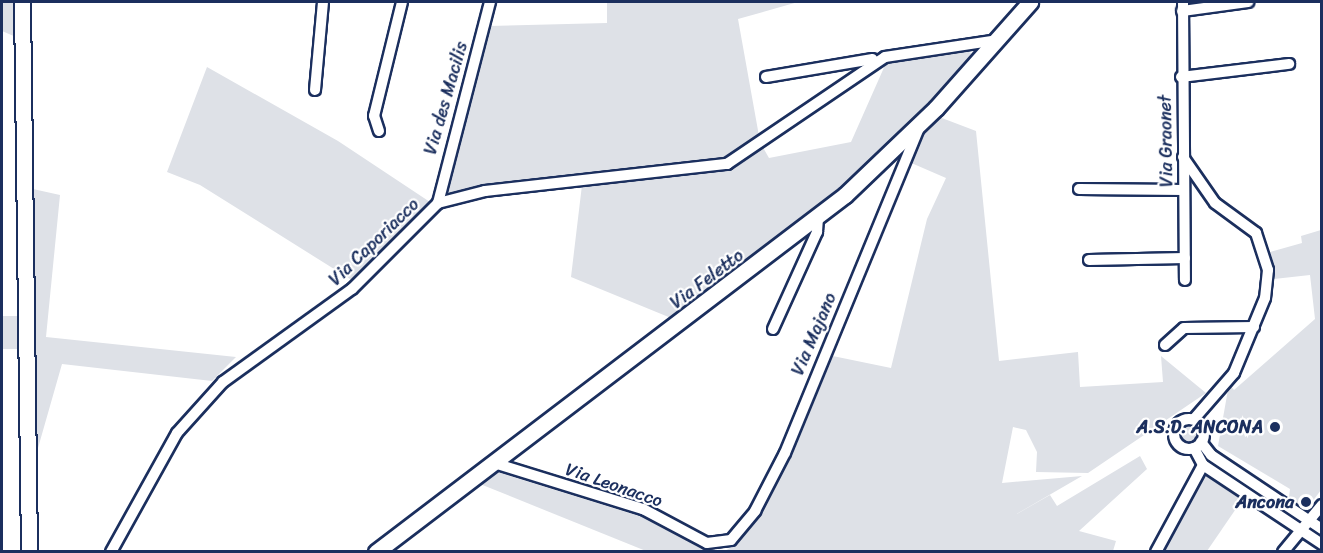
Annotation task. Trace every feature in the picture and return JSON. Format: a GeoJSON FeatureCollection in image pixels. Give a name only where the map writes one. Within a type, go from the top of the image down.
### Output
{"type":"FeatureCollection","features":[{"type":"Feature","properties":{"kind":"street"},"geometry":{"type":"LineString","coordinates":[[22,2],[29,552]]}},
{"type":"Feature","properties":{"kind":"street"},"geometry":{"type":"LineString","coordinates":[[315,90],[323,2]]}},
{"type":"Feature","properties":{"kind":"street"},"geometry":{"type":"LineString","coordinates":[[379,131],[374,116],[402,2]]}},
{"type":"Feature","properties":{"kind":"street","name":"Via des Macilis"},"geometry":{"type":"LineString","coordinates":[[438,203],[490,2]]}},
{"type":"Feature","properties":{"kind":"street","name":"Via Feletto"},"geometry":{"type":"LineString","coordinates":[[376,552],[818,217],[922,122],[1030,2]]}},
{"type":"Feature","properties":{"kind":"street"},"geometry":{"type":"LineString","coordinates":[[1183,6],[1248,2]]}},
{"type":"Feature","properties":{"kind":"street","name":"Via Graonet"},"geometry":{"type":"LineString","coordinates":[[1183,6],[1181,77],[1185,280]]}},
{"type":"Feature","properties":{"kind":"street","name":"Via Caporiacco"},"geometry":{"type":"LineString","coordinates":[[766,77],[998,40]]}},
{"type":"Feature","properties":{"kind":"street","name":"Via Caporiacco"},"geometry":{"type":"LineString","coordinates":[[111,552],[177,433],[223,382],[352,290],[438,203],[485,191],[727,164],[885,57]]}},
{"type":"Feature","properties":{"kind":"street"},"geometry":{"type":"LineString","coordinates":[[1181,77],[1289,64]]}},
{"type":"Feature","properties":{"kind":"street","name":"Via Majano"},"geometry":{"type":"LineString","coordinates":[[719,545],[747,523],[778,468],[922,122]]}},
{"type":"Feature","properties":{"kind":"street"},"geometry":{"type":"LineString","coordinates":[[1183,156],[1205,191],[1250,226],[1265,250],[1267,290],[1234,373],[1194,420],[1180,421],[1174,433],[1180,446],[1198,445],[1322,529]]}},
{"type":"Feature","properties":{"kind":"street"},"geometry":{"type":"LineString","coordinates":[[1079,189],[1184,190]]}},
{"type":"Feature","properties":{"kind":"street"},"geometry":{"type":"LineString","coordinates":[[773,328],[817,232],[818,217]]}},
{"type":"Feature","properties":{"kind":"street"},"geometry":{"type":"LineString","coordinates":[[1089,260],[1185,258]]}},
{"type":"Feature","properties":{"kind":"street"},"geometry":{"type":"LineString","coordinates":[[1165,345],[1184,328],[1254,327]]}},
{"type":"Feature","properties":{"kind":"street"},"geometry":{"type":"LineString","coordinates":[[1194,420],[1203,428],[1198,445],[1203,465],[1322,544]]}},
{"type":"Feature","properties":{"kind":"street","name":"Via Leonacco"},"geometry":{"type":"LineString","coordinates":[[494,463],[643,509],[719,545]]}},
{"type":"Feature","properties":{"kind":"street"},"geometry":{"type":"LineString","coordinates":[[1156,552],[1203,465]]}},
{"type":"Feature","properties":{"kind":"street"},"geometry":{"type":"LineString","coordinates":[[1283,552],[1322,505]]}},
{"type":"Feature","properties":{"kind":"shaded area"},"geometry":{"type":"Polygon","coordinates":[[[2,2],[15,2],[16,37],[2,31],[2,2]]]}},
{"type":"Feature","properties":{"kind":"shaded area"},"geometry":{"type":"Polygon","coordinates":[[[607,2],[798,2],[738,19],[759,136],[720,161],[445,194],[488,26],[607,23],[607,2]]]}},
{"type":"Feature","properties":{"kind":"shaded area"},"geometry":{"type":"Polygon","coordinates":[[[962,49],[971,53],[969,61],[918,116],[798,224],[671,318],[571,277],[582,185],[713,171],[761,144],[769,158],[851,142],[886,63],[962,49]]]}},
{"type":"Feature","properties":{"kind":"shaded area"},"geometry":{"type":"Polygon","coordinates":[[[207,67],[338,141],[430,202],[358,284],[200,185],[167,172],[207,67]]]}},
{"type":"Feature","properties":{"kind":"shaded area"},"geometry":{"type":"Polygon","coordinates":[[[934,115],[976,131],[999,361],[1078,352],[1080,387],[1163,382],[1161,356],[1206,393],[1088,473],[1036,472],[1037,452],[1026,430],[1013,427],[1002,483],[1082,476],[1001,523],[1050,495],[1057,506],[1140,456],[1147,469],[1079,531],[1116,541],[1113,551],[723,552],[737,544],[749,523],[823,354],[891,368],[927,219],[946,178],[909,162],[934,115]]]}},
{"type":"Feature","properties":{"kind":"shaded area"},"geometry":{"type":"Polygon","coordinates":[[[33,189],[60,195],[46,337],[236,357],[212,381],[62,364],[36,455],[33,189]]]}},
{"type":"Feature","properties":{"kind":"shaded area","name":"A.S.D. ANCONA"},"geometry":{"type":"Polygon","coordinates":[[[1321,230],[1321,490],[1306,510],[1289,497],[1290,489],[1218,446],[1229,384],[1234,390],[1315,319],[1310,275],[1274,279],[1270,252],[1302,243],[1301,236],[1321,230]]]}},
{"type":"Feature","properties":{"kind":"shaded area"},"geometry":{"type":"Polygon","coordinates":[[[2,316],[19,316],[19,349],[2,349],[2,316]]]}},
{"type":"Feature","properties":{"kind":"shaded area"},"geometry":{"type":"Polygon","coordinates":[[[1190,423],[1197,426],[1200,433],[1197,440],[1190,443],[1183,440],[1180,433],[1183,426],[1190,423]]]}},
{"type":"Feature","properties":{"kind":"shaded area"},"geometry":{"type":"Polygon","coordinates":[[[497,472],[655,521],[705,551],[646,551],[480,484],[497,472]]]}},
{"type":"Feature","properties":{"kind":"shaded area"},"geometry":{"type":"Polygon","coordinates":[[[1203,474],[1242,500],[1207,551],[1162,552],[1203,474]]]}},
{"type":"Feature","properties":{"kind":"place","name":"A.S.D. ANCONA"},"geometry":{"type":"Point","coordinates":[1275,427]}},
{"type":"Feature","properties":{"kind":"place","name":"Ancona"},"geometry":{"type":"Point","coordinates":[1306,502]}}]}
